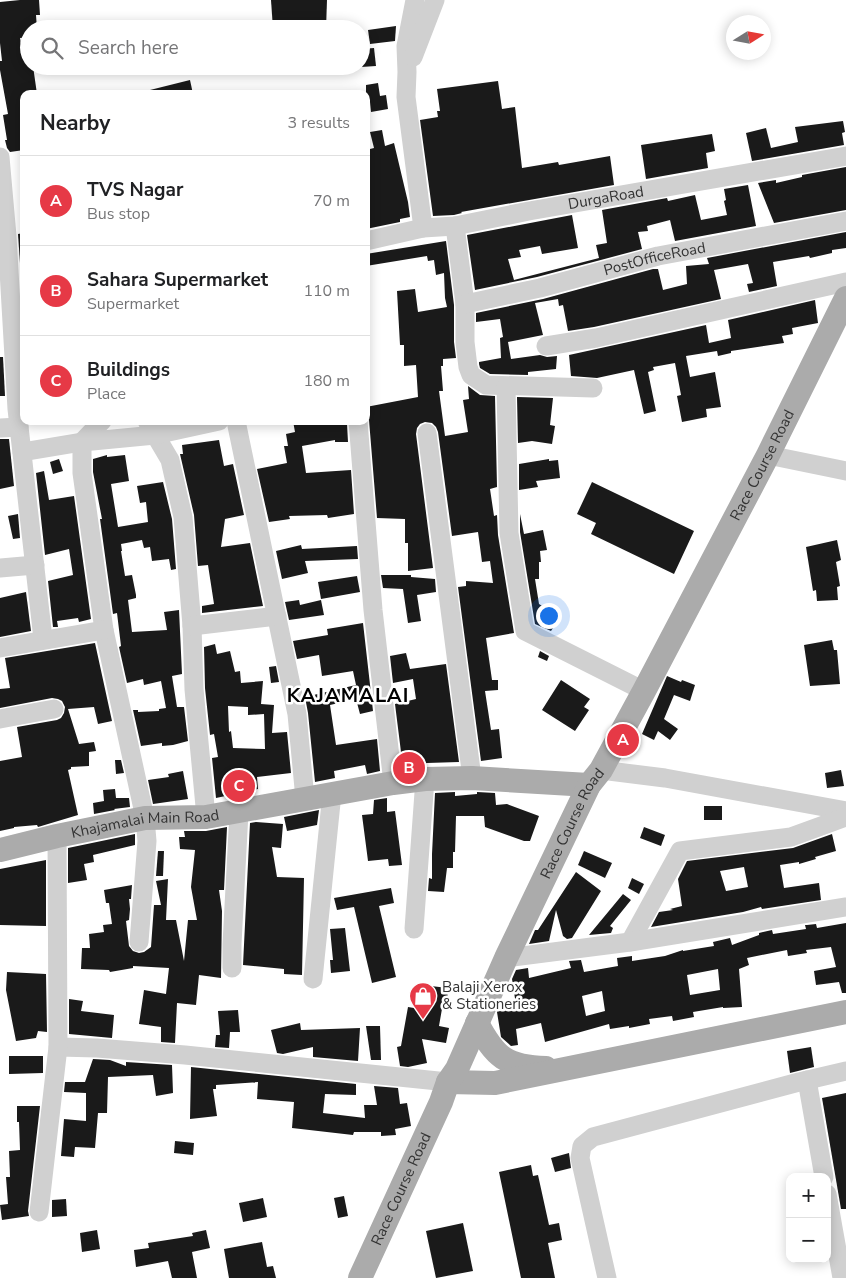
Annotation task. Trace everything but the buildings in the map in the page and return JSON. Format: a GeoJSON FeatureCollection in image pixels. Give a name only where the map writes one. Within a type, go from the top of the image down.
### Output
{"type":"FeatureCollection","features":[{"type":"Feature","properties":{"kind":"main road","name":"Race Course Road"},"geometry":{"type":"LineString","coordinates":[[360,1278],[506,958],[595,777],[644,691],[768,455],[846,298]]}},
{"type":"Feature","properties":{"kind":"main road","name":"Khajamalai Main Road"},"geometry":{"type":"LineString","coordinates":[[0,850],[145,818],[206,817],[332,793],[425,779],[595,777]]}},
{"type":"Feature","properties":{"kind":"main road"},"geometry":{"type":"LineString","coordinates":[[448,1082],[495,1083],[846,1012]]}},
{"type":"Feature","properties":{"kind":"main road"},"geometry":{"type":"LineString","coordinates":[[477,1023],[488,1044],[503,1059],[531,1068],[565,1068]]}},
{"type":"Feature","properties":{"kind":"street"},"geometry":{"type":"LineString","coordinates":[[416,0],[406,46],[406,97],[423,228]]}},
{"type":"Feature","properties":{"kind":"street"},"geometry":{"type":"LineString","coordinates":[[407,72],[435,0]]}},
{"type":"Feature","properties":{"kind":"street","name":"DurgaRoad"},"geometry":{"type":"LineString","coordinates":[[370,240],[423,228],[455,226],[538,209],[846,156]]}},
{"type":"Feature","properties":{"kind":"street"},"geometry":{"type":"LineString","coordinates":[[0,157],[20,382],[19,427],[43,639]]}},
{"type":"Feature","properties":{"kind":"street","name":"PostOfficeRoad"},"geometry":{"type":"LineString","coordinates":[[465,304],[540,288],[658,256],[846,221]]}},
{"type":"Feature","properties":{"kind":"street"},"geometry":{"type":"LineString","coordinates":[[455,226],[465,304],[465,342],[468,367],[471,375],[486,385],[593,388]]}},
{"type":"Feature","properties":{"kind":"street"},"geometry":{"type":"LineString","coordinates":[[546,346],[596,338],[846,282]]}},
{"type":"Feature","properties":{"kind":"street"},"geometry":{"type":"LineString","coordinates":[[506,387],[509,533],[525,631],[644,691]]}},
{"type":"Feature","properties":{"kind":"street"},"geometry":{"type":"LineString","coordinates":[[98,425],[82,442],[82,473],[104,630],[145,818],[147,841],[139,942]]}},
{"type":"Feature","properties":{"kind":"street"},"geometry":{"type":"LineString","coordinates":[[22,452],[151,428],[180,425]]}},
{"type":"Feature","properties":{"kind":"street"},"geometry":{"type":"LineString","coordinates":[[237,425],[296,714],[305,799]]}},
{"type":"Feature","properties":{"kind":"street"},"geometry":{"type":"LineString","coordinates":[[358,425],[373,610],[393,783]]}},
{"type":"Feature","properties":{"kind":"street"},"geometry":{"type":"LineString","coordinates":[[0,428],[19,427]]}},
{"type":"Feature","properties":{"kind":"street"},"geometry":{"type":"LineString","coordinates":[[151,428],[170,460],[183,517],[192,626],[194,689],[206,817]]}},
{"type":"Feature","properties":{"kind":"street"},"geometry":{"type":"LineString","coordinates":[[427,433],[472,778]]}},
{"type":"Feature","properties":{"kind":"street"},"geometry":{"type":"LineString","coordinates":[[768,455],[846,471]]}},
{"type":"Feature","properties":{"kind":"street"},"geometry":{"type":"LineString","coordinates":[[0,568],[35,564]]}},
{"type":"Feature","properties":{"kind":"street"},"geometry":{"type":"LineString","coordinates":[[192,626],[277,616]]}},
{"type":"Feature","properties":{"kind":"street"},"geometry":{"type":"LineString","coordinates":[[0,648],[43,639],[104,630]]}},
{"type":"Feature","properties":{"kind":"street"},"geometry":{"type":"LineString","coordinates":[[0,719],[54,709]]}},
{"type":"Feature","properties":{"kind":"street"},"geometry":{"type":"LineString","coordinates":[[595,777],[665,778],[846,811]]}},
{"type":"Feature","properties":{"kind":"street"},"geometry":{"type":"LineString","coordinates":[[414,929],[425,779]]}},
{"type":"Feature","properties":{"kind":"street"},"geometry":{"type":"LineString","coordinates":[[313,979],[332,793]]}},
{"type":"Feature","properties":{"kind":"street"},"geometry":{"type":"LineString","coordinates":[[791,837],[797,802]]}},
{"type":"Feature","properties":{"kind":"street"},"geometry":{"type":"LineString","coordinates":[[232,968],[239,812]]}},
{"type":"Feature","properties":{"kind":"street"},"geometry":{"type":"LineString","coordinates":[[630,942],[680,851],[791,837],[846,817]]}},
{"type":"Feature","properties":{"kind":"street"},"geometry":{"type":"LineString","coordinates":[[39,1212],[58,1047],[57,836]]}},
{"type":"Feature","properties":{"kind":"street"},"geometry":{"type":"LineString","coordinates":[[506,958],[630,942],[846,907]]}},
{"type":"Feature","properties":{"kind":"street"},"geometry":{"type":"LineString","coordinates":[[58,1047],[176,1054],[448,1082]]}},
{"type":"Feature","properties":{"kind":"street"},"geometry":{"type":"LineString","coordinates":[[607,1278],[580,1158],[582,1146],[593,1137],[846,1071]]}},
{"type":"Feature","properties":{"kind":"street"},"geometry":{"type":"LineString","coordinates":[[807,1080],[823,1173]]}},
{"type":"Feature","properties":{"kind":"street"},"geometry":{"type":"LineString","coordinates":[[831,1216],[842,1278]]}},
{"type":"Feature","properties":{"kind":"place","name":"TVS Nagar"},"geometry":{"type":"Point","coordinates":[623,740]}},
{"type":"Feature","properties":{"kind":"place","name":"Sahara Supermarket"},"geometry":{"type":"Point","coordinates":[409,768]}},
{"type":"Feature","properties":{"kind":"place","name":"Buildings"},"geometry":{"type":"Point","coordinates":[239,786]}},
{"type":"Feature","properties":{"kind":"place","name":"Balaji Xerox & Stationeries"},"geometry":{"type":"Point","coordinates":[423,1020]}},
{"type":"Feature","properties":{"kind":"district","name":"KAJAMALAI"},"geometry":{"type":"Point","coordinates":[348,695]}}]}
